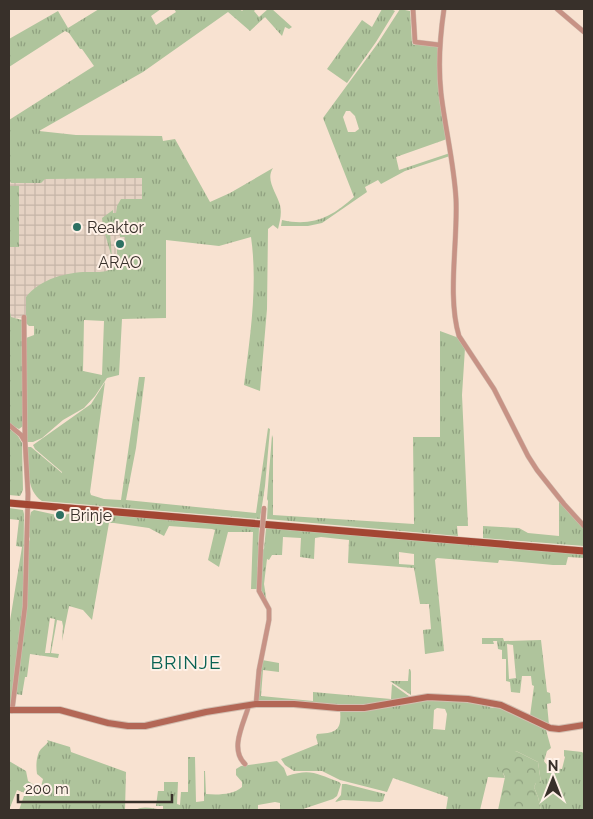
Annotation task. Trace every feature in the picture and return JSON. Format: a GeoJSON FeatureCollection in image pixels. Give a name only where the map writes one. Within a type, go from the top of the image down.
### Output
{"type":"FeatureCollection","features":[{"type":"Feature","properties":{"kind":"main road"},"geometry":{"type":"LineString","coordinates":[[9,503],[584,551]]}},
{"type":"Feature","properties":{"kind":"street"},"geometry":{"type":"LineString","coordinates":[[412,9],[414,42],[440,45]]}},
{"type":"Feature","properties":{"kind":"street"},"geometry":{"type":"LineString","coordinates":[[444,9],[440,45],[441,93],[452,157],[456,198],[457,223],[454,297],[457,329],[459,336],[494,389],[537,470],[584,526]]}},
{"type":"Feature","properties":{"kind":"street"},"geometry":{"type":"LineString","coordinates":[[557,9],[584,32]]}},
{"type":"Feature","properties":{"kind":"street"},"geometry":{"type":"LineString","coordinates":[[24,317],[24,441],[27,504],[25,606],[10,710],[60,710],[128,726],[145,726],[206,712],[252,705],[294,704],[364,708],[413,698],[428,697],[460,698],[501,705],[541,725],[559,729],[584,725]]}},
{"type":"Feature","properties":{"kind":"street"},"geometry":{"type":"LineString","coordinates":[[9,425],[21,435],[24,441]]}},
{"type":"Feature","properties":{"kind":"street"},"geometry":{"type":"LineString","coordinates":[[245,764],[237,752],[237,744],[252,705],[269,620],[268,609],[259,591],[264,508]]}},
{"type":"Feature","properties":{"kind":"shaded area"},"geometry":{"type":"Polygon","coordinates":[[[162,136],[164,318],[9,318],[9,137],[162,136]]]}},
{"type":"Feature","properties":{"kind":"green space"},"geometry":{"type":"Polygon","coordinates":[[[99,9],[161,9],[151,16],[156,25],[176,12],[174,9],[240,9],[242,11],[244,9],[256,9],[254,11],[259,17],[268,9],[272,9],[292,27],[289,29],[285,27],[282,36],[265,17],[250,31],[228,12],[143,72],[39,131],[76,135],[162,136],[163,141],[175,139],[210,202],[230,193],[273,168],[270,177],[281,211],[278,229],[273,225],[268,229],[267,309],[260,391],[244,385],[251,330],[254,274],[251,237],[219,246],[166,240],[166,318],[122,319],[119,375],[107,378],[84,408],[63,420],[42,438],[33,442],[27,442],[26,338],[34,335],[34,326],[29,326],[26,323],[26,297],[46,281],[63,275],[79,272],[103,272],[111,269],[116,262],[117,248],[125,247],[125,237],[120,237],[120,232],[110,232],[112,258],[102,218],[113,210],[113,213],[116,213],[121,199],[142,199],[142,178],[45,179],[41,183],[11,183],[9,180],[9,120],[94,66],[69,33],[65,31],[9,67],[9,39],[58,11],[68,28],[99,9]],[[84,320],[83,371],[102,375],[104,321],[84,320]]]}},
{"type":"Feature","properties":{"kind":"green space"},"geometry":{"type":"Polygon","coordinates":[[[382,9],[395,11],[347,83],[327,69],[362,20],[372,27],[382,9]]]}},
{"type":"Feature","properties":{"kind":"green space"},"geometry":{"type":"Polygon","coordinates":[[[400,9],[410,11],[412,43],[414,45],[436,45],[438,47],[440,104],[447,139],[396,157],[399,170],[450,153],[450,156],[405,171],[381,184],[378,180],[365,187],[367,192],[322,223],[308,226],[281,226],[282,220],[303,222],[321,219],[338,210],[354,197],[323,118],[378,43],[400,9]],[[346,111],[343,117],[348,132],[355,132],[359,129],[355,116],[350,111],[346,111]]]}},
{"type":"Feature","properties":{"kind":"green space"},"geometry":{"type":"Polygon","coordinates":[[[9,186],[19,186],[19,247],[9,247],[9,186]]]}},
{"type":"Feature","properties":{"kind":"green space"},"geometry":{"type":"Polygon","coordinates":[[[9,307],[11,317],[22,320],[23,426],[19,429],[9,424],[9,307]]]}},
{"type":"Feature","properties":{"kind":"green space"},"geometry":{"type":"Polygon","coordinates":[[[440,331],[459,338],[465,348],[462,395],[468,526],[457,526],[458,536],[267,519],[272,435],[273,515],[414,524],[413,437],[440,437],[440,331]]]}},
{"type":"Feature","properties":{"kind":"green space"},"geometry":{"type":"Polygon","coordinates":[[[139,377],[145,377],[136,448],[126,500],[256,513],[268,428],[270,429],[265,486],[260,519],[42,501],[37,497],[30,484],[27,447],[31,447],[62,473],[33,445],[91,404],[105,382],[90,492],[91,495],[104,499],[121,500],[139,377]]]}},
{"type":"Feature","properties":{"kind":"green space"},"geometry":{"type":"Polygon","coordinates":[[[9,428],[18,436],[22,443],[23,490],[20,496],[9,495],[9,428]]]}},
{"type":"Feature","properties":{"kind":"green space"},"geometry":{"type":"Polygon","coordinates":[[[559,500],[584,528],[584,546],[483,538],[483,526],[519,528],[528,533],[559,536],[559,500]]]}},
{"type":"Feature","properties":{"kind":"green space"},"geometry":{"type":"Polygon","coordinates":[[[9,508],[23,510],[24,514],[23,605],[11,705],[9,707],[9,627],[22,547],[16,546],[19,520],[9,519],[9,508]]]}},
{"type":"Feature","properties":{"kind":"green space"},"geometry":{"type":"Polygon","coordinates":[[[34,510],[61,516],[75,512],[259,527],[257,589],[251,589],[253,532],[228,532],[219,567],[208,560],[215,530],[169,526],[164,536],[149,528],[109,523],[92,620],[83,610],[69,606],[62,641],[62,621],[57,620],[51,653],[59,654],[58,658],[30,654],[22,695],[16,694],[26,607],[28,544],[30,539],[28,529],[31,512],[34,510]],[[50,618],[45,653],[50,653],[55,619],[50,618]]]}},
{"type":"Feature","properties":{"kind":"green space"},"geometry":{"type":"Polygon","coordinates":[[[266,528],[584,553],[584,558],[568,557],[566,565],[553,565],[499,560],[498,563],[437,558],[435,560],[444,651],[425,654],[423,630],[431,629],[429,604],[420,604],[414,568],[348,563],[349,540],[321,537],[315,538],[314,559],[300,557],[301,538],[283,537],[282,555],[272,555],[269,560],[267,559],[264,584],[267,603],[260,588],[262,550],[264,549],[266,528]],[[399,552],[399,564],[414,565],[414,554],[399,552]]]}},
{"type":"Feature","properties":{"kind":"green space"},"geometry":{"type":"Polygon","coordinates":[[[482,638],[503,638],[504,641],[541,640],[547,692],[550,693],[551,703],[547,704],[549,725],[530,716],[534,686],[532,685],[531,676],[522,676],[520,693],[511,692],[510,682],[506,681],[506,659],[502,659],[502,650],[498,649],[497,641],[493,641],[494,644],[482,644],[482,638]],[[507,644],[509,679],[516,678],[513,645],[507,644]]]}},
{"type":"Feature","properties":{"kind":"green space"},"geometry":{"type":"Polygon","coordinates":[[[262,660],[279,663],[279,672],[263,670],[261,696],[313,701],[313,692],[391,699],[392,684],[410,697],[352,707],[259,701],[257,700],[262,660]]]}},
{"type":"Feature","properties":{"kind":"green space"},"geometry":{"type":"Polygon","coordinates":[[[409,669],[411,672],[411,695],[390,681],[408,681],[409,669]]]}},
{"type":"Feature","properties":{"kind":"green space"},"geometry":{"type":"Polygon","coordinates":[[[428,699],[476,702],[487,704],[493,708],[497,706],[546,730],[551,748],[547,751],[544,761],[550,766],[562,769],[565,757],[564,750],[582,752],[584,754],[584,810],[541,810],[534,787],[536,783],[541,783],[538,762],[516,751],[503,773],[505,778],[488,777],[480,810],[446,810],[448,797],[393,778],[387,792],[340,780],[322,771],[294,771],[285,765],[281,759],[318,744],[317,734],[333,732],[339,727],[340,710],[428,699]],[[437,708],[434,710],[433,729],[445,730],[447,714],[445,709],[437,708]]]}},
{"type":"Feature","properties":{"kind":"green space"},"geometry":{"type":"Polygon","coordinates":[[[47,740],[70,747],[71,752],[126,772],[125,810],[19,810],[25,793],[17,790],[9,810],[9,761],[26,771],[28,781],[41,787],[43,779],[37,774],[36,766],[38,755],[48,742],[47,740]]]}},
{"type":"Feature","properties":{"kind":"green space"},"geometry":{"type":"Polygon","coordinates":[[[516,751],[538,762],[541,783],[536,783],[534,787],[541,810],[498,810],[505,777],[498,769],[500,759],[516,751]]]}},
{"type":"Feature","properties":{"kind":"green space"},"geometry":{"type":"Polygon","coordinates":[[[188,757],[195,757],[196,802],[204,801],[204,771],[206,794],[225,794],[234,792],[242,787],[242,782],[236,775],[236,769],[241,766],[277,761],[284,768],[287,776],[308,772],[319,774],[341,784],[337,796],[333,799],[300,810],[280,810],[280,803],[275,802],[258,805],[258,810],[163,809],[163,806],[156,806],[158,791],[164,791],[164,782],[178,782],[177,804],[180,805],[181,792],[188,792],[188,757]]]}},
{"type":"Feature","properties":{"kind":"green space"},"geometry":{"type":"Polygon","coordinates":[[[342,784],[385,794],[383,801],[343,800],[335,802],[341,795],[342,784]]]}},
{"type":"Feature","properties":{"kind":"green space"},"geometry":{"type":"Polygon","coordinates":[[[145,808],[159,809],[136,810],[145,808]]]}},
{"type":"Feature","properties":{"kind":"place","name":"Reaktor"},"geometry":{"type":"Point","coordinates":[77,227]}},
{"type":"Feature","properties":{"kind":"place","name":"ARAO"},"geometry":{"type":"Point","coordinates":[120,244]}},
{"type":"Feature","properties":{"kind":"place","name":"Brinje"},"geometry":{"type":"Point","coordinates":[60,515]}},
{"type":"Feature","properties":{"kind":"district","name":"BRINJE"},"geometry":{"type":"Point","coordinates":[186,662]}}]}
